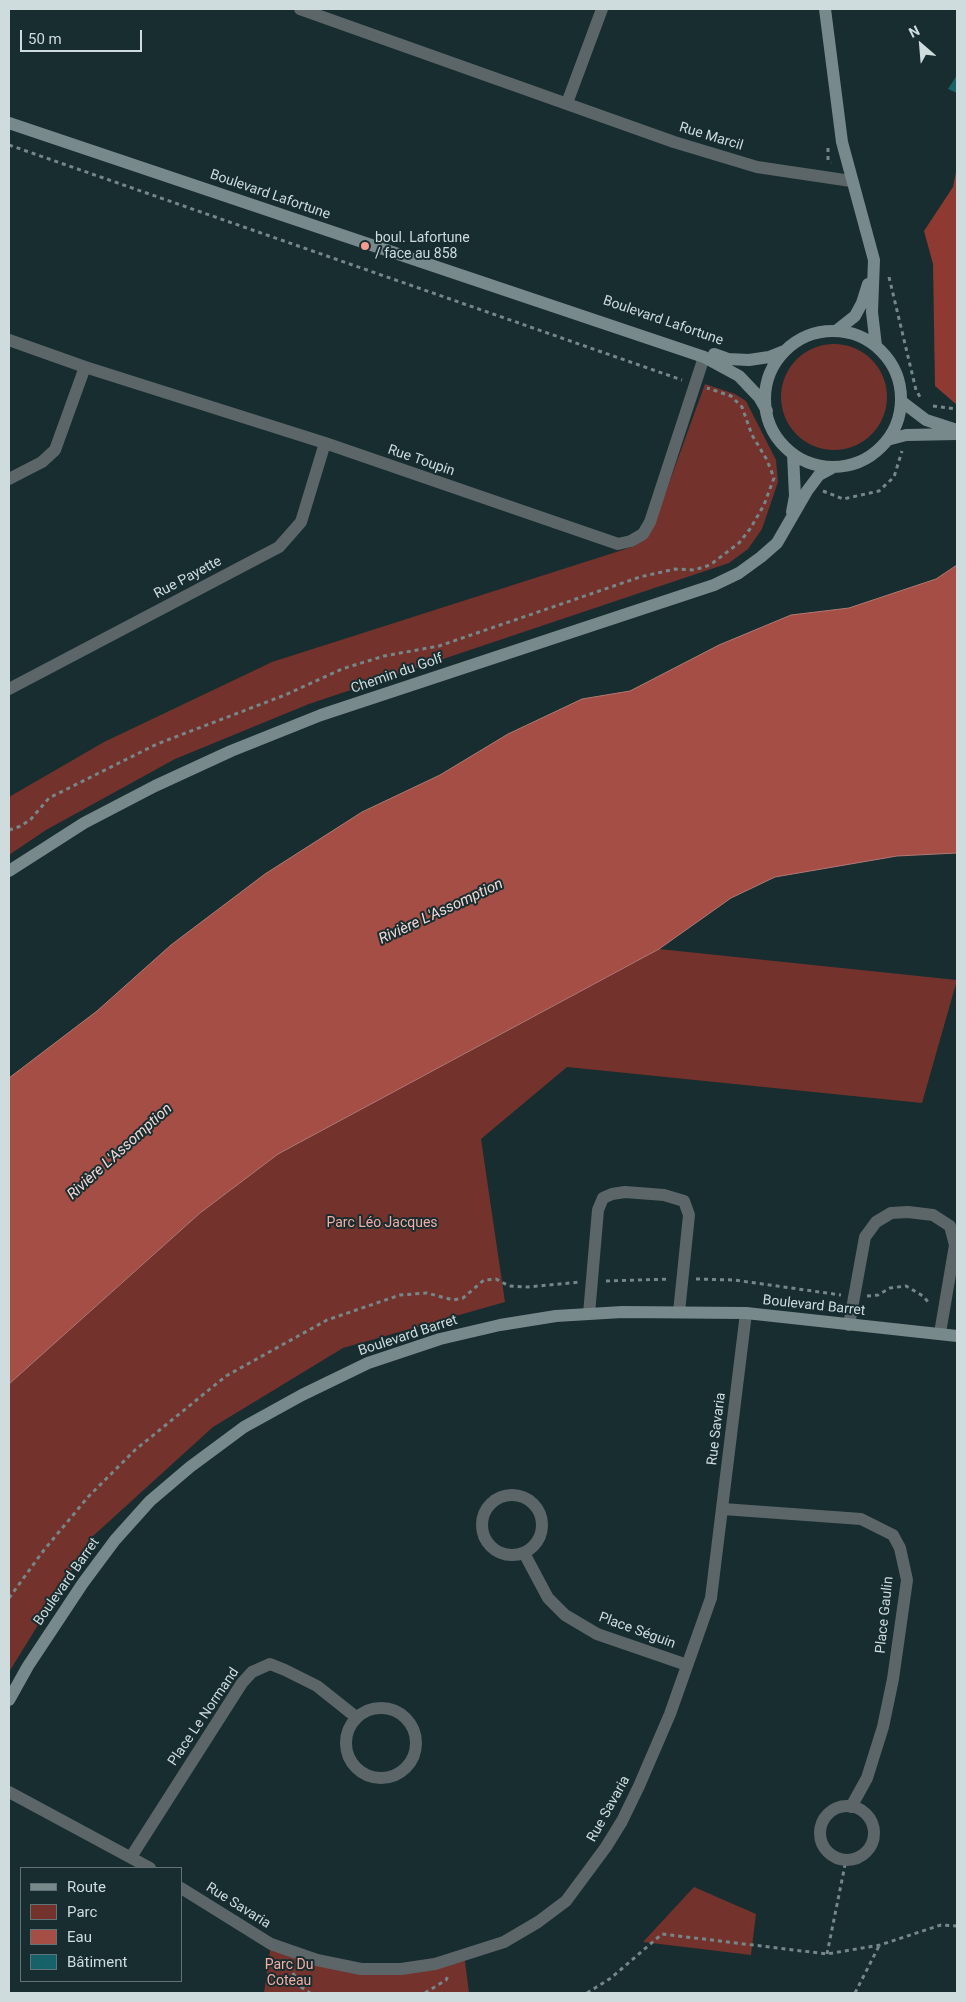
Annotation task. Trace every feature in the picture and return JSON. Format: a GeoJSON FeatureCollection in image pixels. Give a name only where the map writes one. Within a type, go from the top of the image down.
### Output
{"type":"FeatureCollection","features":[{"type":"Feature","properties":{"kind":"street","name":"Rue Marcil"},"geometry":{"type":"LineString","coordinates":[[300,9],[567,102],[674,142],[757,167],[851,181]]}},
{"type":"Feature","properties":{"kind":"street"},"geometry":{"type":"LineString","coordinates":[[567,102],[602,9]]}},
{"type":"Feature","properties":{"kind":"street"},"geometry":{"type":"LineString","coordinates":[[825,9],[842,142],[851,181],[874,260],[872,312],[876,346]]}},
{"type":"Feature","properties":{"kind":"street","name":"Boulevard Lafortune"},"geometry":{"type":"LineString","coordinates":[[9,123],[704,357],[739,376],[759,397],[767,411]]}},
{"type":"Feature","properties":{"kind":"street"},"geometry":{"type":"LineString","coordinates":[[836,331],[855,316],[862,303],[874,260]]}},
{"type":"Feature","properties":{"kind":"street","name":"Boulevard Lafortune"},"geometry":{"type":"LineString","coordinates":[[522,295],[539,295],[728,359],[749,360],[770,357],[794,344]]}},
{"type":"Feature","properties":{"kind":"street"},"geometry":{"type":"LineString","coordinates":[[836,331],[857,335],[876,346],[887,357],[896,370],[901,401],[897,422],[887,440],[873,455],[854,465],[832,468],[812,464],[793,454],[780,443],[771,428],[767,411],[766,392],[770,374],[780,357],[794,344],[814,334],[836,331]]}},
{"type":"Feature","properties":{"kind":"street","name":"Rue Toupin"},"geometry":{"type":"LineString","coordinates":[[9,340],[85,367],[325,443],[618,544],[631,541],[643,534],[650,522],[704,357]]}},
{"type":"Feature","properties":{"kind":"street"},"geometry":{"type":"LineString","coordinates":[[9,479],[42,462],[55,450],[85,367]]}},
{"type":"Feature","properties":{"kind":"street"},"geometry":{"type":"LineString","coordinates":[[901,401],[926,420],[957,432]]}},
{"type":"Feature","properties":{"kind":"street"},"geometry":{"type":"LineString","coordinates":[[887,440],[906,435],[957,432]]}},
{"type":"Feature","properties":{"kind":"street","name":"Rue Payette"},"geometry":{"type":"LineString","coordinates":[[9,689],[279,548],[301,522],[325,443]]}},
{"type":"Feature","properties":{"kind":"street","name":"Chemin du Golf"},"geometry":{"type":"LineString","coordinates":[[791,517],[795,496],[793,454]]}},
{"type":"Feature","properties":{"kind":"street","name":"Chemin du Golf"},"geometry":{"type":"LineString","coordinates":[[9,871],[84,823],[155,786],[231,751],[321,715],[714,585],[740,573],[777,543],[791,517],[819,475],[832,468]]}},
{"type":"Feature","properties":{"kind":"street"},"geometry":{"type":"LineString","coordinates":[[589,1314],[598,1210],[603,1198],[625,1192],[664,1195],[684,1201],[689,1215],[679,1312]]}},
{"type":"Feature","properties":{"kind":"street"},"geometry":{"type":"LineString","coordinates":[[849,1325],[865,1237],[876,1222],[892,1213],[908,1212],[933,1216],[950,1226],[955,1245],[940,1333]]}},
{"type":"Feature","properties":{"kind":"street","name":"Boulevard Barret"},"geometry":{"type":"LineString","coordinates":[[9,1700],[54,1626],[115,1540],[150,1501],[190,1467],[244,1427],[302,1395],[368,1363],[431,1342],[500,1325],[556,1316],[589,1314],[746,1313],[957,1336]]}},
{"type":"Feature","properties":{"kind":"street","name":"Rue Savaria"},"geometry":{"type":"LineString","coordinates":[[182,1889],[280,1948],[317,1960],[361,1969],[401,1969],[435,1964],[504,1942],[538,1922],[566,1901],[622,1821],[670,1714],[711,1598],[746,1313]]}},
{"type":"Feature","properties":{"kind":"street"},"geometry":{"type":"LineString","coordinates":[[520,1496],[536,1506],[540,1514],[542,1532],[538,1541],[524,1553],[505,1555],[496,1551],[484,1536],[482,1527],[486,1509],[501,1497],[520,1496]]}},
{"type":"Feature","properties":{"kind":"street","name":"Place Gaulin"},"geometry":{"type":"LineString","coordinates":[[723,1510],[861,1519],[893,1535],[900,1548],[907,1580],[893,1679],[883,1727],[867,1778],[851,1807]]}},
{"type":"Feature","properties":{"kind":"street","name":"Place Séguin"},"geometry":{"type":"LineString","coordinates":[[524,1553],[548,1598],[565,1615],[597,1634],[687,1665]]}},
{"type":"Feature","properties":{"kind":"street","name":"Place Le Normand"},"geometry":{"type":"LineString","coordinates":[[131,1857],[242,1683],[252,1672],[270,1664],[285,1670],[317,1686],[356,1717]]}},
{"type":"Feature","properties":{"kind":"street"},"geometry":{"type":"LineString","coordinates":[[385,1708],[402,1714],[416,1734],[413,1758],[406,1768],[397,1775],[380,1778],[364,1775],[355,1768],[348,1759],[345,1748],[349,1726],[356,1717],[367,1710],[385,1708]]}},
{"type":"Feature","properties":{"kind":"street"},"geometry":{"type":"LineString","coordinates":[[9,1792],[148,1867]]}},
{"type":"Feature","properties":{"kind":"street"},"geometry":{"type":"LineString","coordinates":[[842,1807],[851,1807],[859,1810],[872,1823],[873,1840],[863,1855],[846,1860],[838,1859],[824,1848],[820,1831],[827,1815],[842,1807]]}},
{"type":"Feature","properties":{"kind":"path"},"geometry":{"type":"LineString","coordinates":[[9,144],[676,378]]}},
{"type":"Feature","properties":{"kind":"path"},"geometry":{"type":"LineString","coordinates":[[887,271],[916,390],[924,403]]}},
{"type":"Feature","properties":{"kind":"path"},"geometry":{"type":"LineString","coordinates":[[9,830],[21,826],[31,819],[49,798],[157,744],[285,695],[342,669],[384,656],[439,646],[640,577],[675,569],[694,570],[710,565],[739,543],[750,529],[764,505],[774,478],[767,460],[752,435],[742,408],[730,396],[712,390]]}},
{"type":"Feature","properties":{"kind":"path"},"geometry":{"type":"LineString","coordinates":[[931,405],[957,409]]}},
{"type":"Feature","properties":{"kind":"path"},"geometry":{"type":"LineString","coordinates":[[820,488],[828,495],[842,498],[879,491],[894,477],[903,446]]}},
{"type":"Feature","properties":{"kind":"path"},"geometry":{"type":"LineString","coordinates":[[827,1954],[846,1860]]}},
{"type":"Feature","properties":{"kind":"path"},"geometry":{"type":"LineString","coordinates":[[587,1993],[611,1978],[662,1934],[827,1954],[880,1945],[941,1925],[957,1926]]}},
{"type":"Feature","properties":{"kind":"path"},"geometry":{"type":"LineString","coordinates":[[855,1993],[880,1945]]}},
{"type":"Feature","properties":{"kind":"path"},"geometry":{"type":"LineString","coordinates":[[280,1948],[301,1988],[310,1993]]}},
{"type":"Feature","properties":{"kind":"green space"},"geometry":{"type":"Polygon","coordinates":[[[834,344],[854,348],[871,360],[883,377],[887,397],[883,417],[871,434],[854,446],[834,450],[814,446],[797,434],[785,417],[781,397],[785,377],[797,360],[814,348],[834,344]]]}},
{"type":"Feature","properties":{"kind":"green space"},"geometry":{"type":"Polygon","coordinates":[[[705,384],[735,394],[746,401],[776,460],[778,482],[762,529],[748,549],[729,563],[309,704],[175,759],[46,830],[9,855],[9,797],[104,742],[272,662],[635,546],[652,530],[705,384]]]}},
{"type":"Feature","properties":{"kind":"green space","name":"Parc Léo Jacques"},"geometry":{"type":"Polygon","coordinates":[[[659,949],[957,980],[922,1103],[567,1067],[481,1139],[505,1302],[343,1348],[213,1427],[93,1536],[9,1672],[9,1384],[200,1213],[277,1154],[659,949]]]}},
{"type":"Feature","properties":{"kind":"green space"},"geometry":{"type":"Polygon","coordinates":[[[694,1887],[756,1914],[751,1955],[643,1942],[694,1887]]]}},
{"type":"Feature","properties":{"kind":"green space","name":"Parc Du Coteau"},"geometry":{"type":"Polygon","coordinates":[[[271,1944],[361,1969],[464,1954],[469,1993],[264,1993],[271,1944]]]}},
{"type":"Feature","properties":{"kind":"shaded area"},"geometry":{"type":"Polygon","coordinates":[[[957,167],[957,405],[935,386],[933,264],[924,231],[953,187],[957,167]]]}},
{"type":"Feature","properties":{"kind":"water","name":"Rivière L'Assomption"},"geometry":{"type":"Polygon","coordinates":[[[957,565],[957,853],[897,856],[775,877],[731,898],[659,949],[278,1154],[200,1213],[9,1384],[9,1078],[97,1011],[171,945],[265,874],[362,812],[440,775],[508,734],[582,699],[630,691],[719,645],[791,615],[849,608],[936,579],[957,565]]]}},
{"type":"Feature","properties":{"kind":"building"},"geometry":{"type":"Polygon","coordinates":[[[957,75],[957,93],[948,89],[957,75]]]}},
{"type":"Feature","properties":{"kind":"place","name":"boul. Lafortune / face au 858"},"geometry":{"type":"Point","coordinates":[365,246]}}]}
